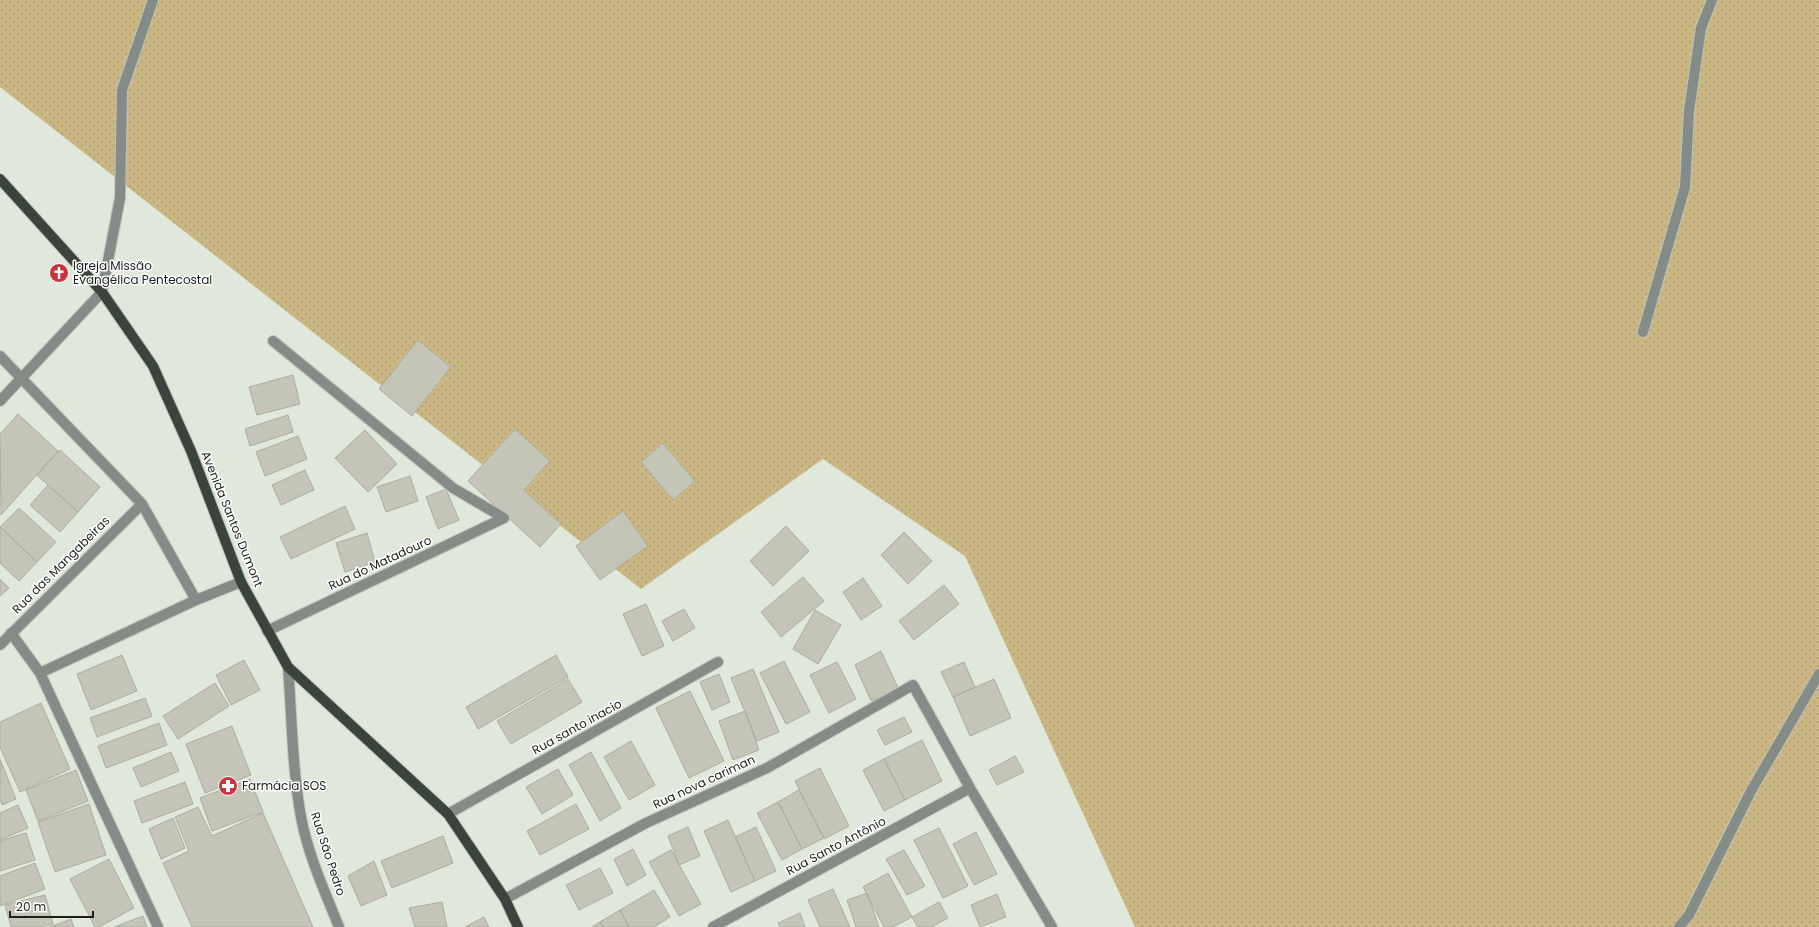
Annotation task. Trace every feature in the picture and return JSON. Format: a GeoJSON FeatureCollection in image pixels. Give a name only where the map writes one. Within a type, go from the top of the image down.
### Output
{"type":"FeatureCollection","features":[{"type":"Feature","properties":{"kind":"main road","name":"Avenida Santos Dumont"},"geometry":{"type":"LineString","coordinates":[[0,179],[102,292],[153,366],[191,451],[241,582],[288,668],[448,814],[505,900],[518,927]]}},
{"type":"Feature","properties":{"kind":"street"},"geometry":{"type":"LineString","coordinates":[[0,401],[102,292],[120,198],[122,90],[152,0]]}},
{"type":"Feature","properties":{"kind":"street"},"geometry":{"type":"LineString","coordinates":[[1643,332],[1685,187],[1689,111],[1697,50],[1701,28],[1712,0]]}},
{"type":"Feature","properties":{"kind":"street","name":"Rua do Matadouro"},"geometry":{"type":"LineString","coordinates":[[268,631],[504,518],[453,488],[272,341]]}},
{"type":"Feature","properties":{"kind":"street"},"geometry":{"type":"LineString","coordinates":[[0,356],[142,504],[196,600]]}},
{"type":"Feature","properties":{"kind":"street","name":"Rua das Mangabeiras"},"geometry":{"type":"LineString","coordinates":[[0,645],[142,504]]}},
{"type":"Feature","properties":{"kind":"street"},"geometry":{"type":"LineString","coordinates":[[40,673],[196,600],[241,582]]}},
{"type":"Feature","properties":{"kind":"street"},"geometry":{"type":"LineString","coordinates":[[11,633],[40,673],[158,927]]}},
{"type":"Feature","properties":{"kind":"street","name":"Rua santo inacio"},"geometry":{"type":"LineString","coordinates":[[448,814],[718,662]]}},
{"type":"Feature","properties":{"kind":"street","name":"Rua São Pedro"},"geometry":{"type":"LineString","coordinates":[[288,668],[301,818],[315,865],[339,927]]}},
{"type":"Feature","properties":{"kind":"street"},"geometry":{"type":"LineString","coordinates":[[1679,927],[1689,915],[1751,791],[1819,674]]}},
{"type":"Feature","properties":{"kind":"street","name":"Rua nova cariman"},"geometry":{"type":"LineString","coordinates":[[505,900],[646,823],[767,768],[913,685],[970,788]]}},
{"type":"Feature","properties":{"kind":"street"},"geometry":{"type":"LineString","coordinates":[[970,788],[1052,927]]}},
{"type":"Feature","properties":{"kind":"street","name":"Rua Santo Antônio"},"geometry":{"type":"LineString","coordinates":[[713,927],[970,788]]}},
{"type":"Feature","properties":{"kind":"shaded area"},"geometry":{"type":"Polygon","coordinates":[[[0,0],[1819,0],[1819,927],[1135,927],[965,556],[823,459],[641,589],[0,87],[0,0]]]}},
{"type":"Feature","properties":{"kind":"building"},"geometry":{"type":"Polygon","coordinates":[[[418,340],[451,367],[412,416],[379,389],[418,340]]]}},
{"type":"Feature","properties":{"kind":"building"},"geometry":{"type":"Polygon","coordinates":[[[293,375],[300,404],[257,415],[249,387],[293,375]]]}},
{"type":"Feature","properties":{"kind":"building"},"geometry":{"type":"Polygon","coordinates":[[[18,414],[58,451],[1,515],[0,434],[18,414]]]}},
{"type":"Feature","properties":{"kind":"building"},"geometry":{"type":"Polygon","coordinates":[[[288,415],[293,432],[250,446],[245,429],[288,415]]]}},
{"type":"Feature","properties":{"kind":"building"},"geometry":{"type":"Polygon","coordinates":[[[515,429],[550,461],[524,490],[561,524],[540,547],[468,481],[515,429]]]}},
{"type":"Feature","properties":{"kind":"building"},"geometry":{"type":"Polygon","coordinates":[[[365,430],[397,464],[368,492],[335,458],[365,430]]]}},
{"type":"Feature","properties":{"kind":"building"},"geometry":{"type":"Polygon","coordinates":[[[298,436],[307,459],[265,476],[256,452],[298,436]]]}},
{"type":"Feature","properties":{"kind":"building"},"geometry":{"type":"Polygon","coordinates":[[[663,443],[695,481],[673,500],[641,462],[663,443]]]}},
{"type":"Feature","properties":{"kind":"building"},"geometry":{"type":"Polygon","coordinates":[[[60,450],[100,487],[78,512],[37,475],[60,450]]]}},
{"type":"Feature","properties":{"kind":"building"},"geometry":{"type":"Polygon","coordinates":[[[305,470],[314,490],[281,505],[272,485],[305,470]]]}},
{"type":"Feature","properties":{"kind":"building"},"geometry":{"type":"Polygon","coordinates":[[[410,476],[418,501],[386,512],[377,487],[410,476]]]}},
{"type":"Feature","properties":{"kind":"building"},"geometry":{"type":"Polygon","coordinates":[[[48,485],[78,512],[60,532],[30,505],[48,485]]]}},
{"type":"Feature","properties":{"kind":"building"},"geometry":{"type":"Polygon","coordinates":[[[446,489],[459,520],[438,529],[426,497],[446,489]]]}},
{"type":"Feature","properties":{"kind":"building"},"geometry":{"type":"Polygon","coordinates":[[[345,506],[355,529],[291,559],[280,537],[345,506]]]}},
{"type":"Feature","properties":{"kind":"building"},"geometry":{"type":"Polygon","coordinates":[[[19,508],[56,542],[37,562],[0,527],[19,508]]]}},
{"type":"Feature","properties":{"kind":"building"},"geometry":{"type":"Polygon","coordinates":[[[623,511],[648,546],[600,580],[576,546],[623,511]]]}},
{"type":"Feature","properties":{"kind":"building"},"geometry":{"type":"Polygon","coordinates":[[[786,526],[809,551],[773,586],[750,561],[786,526]]]}},
{"type":"Feature","properties":{"kind":"building"},"geometry":{"type":"Polygon","coordinates":[[[0,527],[37,562],[19,581],[0,563],[0,527]]]}},
{"type":"Feature","properties":{"kind":"building"},"geometry":{"type":"Polygon","coordinates":[[[904,532],[932,561],[908,584],[881,555],[904,532]]]}},
{"type":"Feature","properties":{"kind":"building"},"geometry":{"type":"Polygon","coordinates":[[[367,533],[375,562],[345,572],[336,543],[367,533]]]}},
{"type":"Feature","properties":{"kind":"building"},"geometry":{"type":"Polygon","coordinates":[[[803,577],[824,601],[781,637],[761,612],[803,577]]]}},
{"type":"Feature","properties":{"kind":"building"},"geometry":{"type":"Polygon","coordinates":[[[863,578],[882,606],[861,620],[843,592],[863,578]]]}},
{"type":"Feature","properties":{"kind":"building"},"geometry":{"type":"Polygon","coordinates":[[[0,579],[9,588],[0,596],[0,579]]]}},
{"type":"Feature","properties":{"kind":"building"},"geometry":{"type":"Polygon","coordinates":[[[944,585],[959,604],[914,640],[899,621],[944,585]]]}},
{"type":"Feature","properties":{"kind":"building"},"geometry":{"type":"Polygon","coordinates":[[[646,604],[664,646],[642,656],[623,614],[646,604]]]}},
{"type":"Feature","properties":{"kind":"building"},"geometry":{"type":"Polygon","coordinates":[[[684,609],[695,628],[673,641],[662,621],[684,609]]]}},
{"type":"Feature","properties":{"kind":"building"},"geometry":{"type":"Polygon","coordinates":[[[815,610],[841,625],[818,664],[793,649],[815,610]]]}},
{"type":"Feature","properties":{"kind":"building"},"geometry":{"type":"Polygon","coordinates":[[[881,651],[899,690],[871,701],[855,665],[881,651]]]}},
{"type":"Feature","properties":{"kind":"building"},"geometry":{"type":"Polygon","coordinates":[[[122,655],[137,691],[91,710],[77,674],[122,655]]]}},
{"type":"Feature","properties":{"kind":"building"},"geometry":{"type":"Polygon","coordinates":[[[556,655],[568,677],[478,729],[466,707],[556,655]]]}},
{"type":"Feature","properties":{"kind":"building"},"geometry":{"type":"Polygon","coordinates":[[[244,660],[260,690],[231,705],[216,675],[244,660]]]}},
{"type":"Feature","properties":{"kind":"building"},"geometry":{"type":"Polygon","coordinates":[[[784,661],[810,712],[786,724],[760,673],[784,661]]]}},
{"type":"Feature","properties":{"kind":"building"},"geometry":{"type":"Polygon","coordinates":[[[837,662],[856,699],[829,713],[810,675],[837,662]]]}},
{"type":"Feature","properties":{"kind":"building"},"geometry":{"type":"Polygon","coordinates":[[[964,662],[975,687],[953,697],[941,672],[964,662]]]}},
{"type":"Feature","properties":{"kind":"building"},"geometry":{"type":"Polygon","coordinates":[[[753,669],[779,732],[757,741],[731,678],[753,669]]]}},
{"type":"Feature","properties":{"kind":"building"},"geometry":{"type":"Polygon","coordinates":[[[719,674],[730,702],[712,710],[700,682],[719,674]]]}},
{"type":"Feature","properties":{"kind":"building"},"geometry":{"type":"Polygon","coordinates":[[[568,679],[582,702],[511,744],[497,721],[568,679]]]}},
{"type":"Feature","properties":{"kind":"building"},"geometry":{"type":"Polygon","coordinates":[[[994,679],[1011,718],[970,736],[953,697],[994,679]]]}},
{"type":"Feature","properties":{"kind":"building"},"geometry":{"type":"Polygon","coordinates":[[[215,683],[229,706],[178,739],[163,716],[215,683]]]}},
{"type":"Feature","properties":{"kind":"building"},"geometry":{"type":"Polygon","coordinates":[[[690,691],[724,761],[689,778],[656,708],[690,691]]]}},
{"type":"Feature","properties":{"kind":"building"},"geometry":{"type":"Polygon","coordinates":[[[145,698],[152,716],[97,737],[90,718],[145,698]]]}},
{"type":"Feature","properties":{"kind":"building"},"geometry":{"type":"Polygon","coordinates":[[[41,703],[70,769],[20,792],[0,747],[0,722],[41,703]]]}},
{"type":"Feature","properties":{"kind":"building"},"geometry":{"type":"Polygon","coordinates":[[[745,711],[759,750],[733,760],[719,721],[745,711]]]}},
{"type":"Feature","properties":{"kind":"building"},"geometry":{"type":"Polygon","coordinates":[[[904,717],[912,732],[885,745],[877,730],[904,717]]]}},
{"type":"Feature","properties":{"kind":"building"},"geometry":{"type":"Polygon","coordinates":[[[159,723],[167,745],[106,768],[98,746],[159,723]]]}},
{"type":"Feature","properties":{"kind":"building"},"geometry":{"type":"Polygon","coordinates":[[[232,726],[251,775],[205,793],[186,744],[232,726]]]}},
{"type":"Feature","properties":{"kind":"building"},"geometry":{"type":"Polygon","coordinates":[[[922,740],[942,781],[905,800],[884,759],[922,740]]]}},
{"type":"Feature","properties":{"kind":"building"},"geometry":{"type":"Polygon","coordinates":[[[631,741],[655,785],[629,800],[604,757],[631,741]]]}},
{"type":"Feature","properties":{"kind":"building"},"geometry":{"type":"Polygon","coordinates":[[[171,752],[179,771],[141,787],[133,768],[171,752]]]}},
{"type":"Feature","properties":{"kind":"building"},"geometry":{"type":"Polygon","coordinates":[[[591,752],[621,808],[600,821],[569,765],[591,752]]]}},
{"type":"Feature","properties":{"kind":"building"},"geometry":{"type":"Polygon","coordinates":[[[1015,756],[1024,772],[997,785],[989,770],[1015,756]]]}},
{"type":"Feature","properties":{"kind":"building"},"geometry":{"type":"Polygon","coordinates":[[[0,759],[16,799],[2,805],[0,799],[0,759]]]}},
{"type":"Feature","properties":{"kind":"building"},"geometry":{"type":"Polygon","coordinates":[[[884,759],[905,800],[884,811],[863,770],[884,759]]]}},
{"type":"Feature","properties":{"kind":"building"},"geometry":{"type":"Polygon","coordinates":[[[820,768],[849,826],[824,839],[795,781],[820,768]]]}},
{"type":"Feature","properties":{"kind":"building"},"geometry":{"type":"Polygon","coordinates":[[[558,769],[573,795],[542,814],[526,787],[558,769]]]}},
{"type":"Feature","properties":{"kind":"building"},"geometry":{"type":"Polygon","coordinates":[[[76,770],[88,801],[38,821],[26,790],[76,770]]]}},
{"type":"Feature","properties":{"kind":"building"},"geometry":{"type":"Polygon","coordinates":[[[250,779],[263,812],[212,831],[200,798],[250,779]]]}},
{"type":"Feature","properties":{"kind":"building"},"geometry":{"type":"Polygon","coordinates":[[[185,782],[193,804],[142,823],[134,801],[185,782]]]}},
{"type":"Feature","properties":{"kind":"building"},"geometry":{"type":"Polygon","coordinates":[[[799,790],[824,838],[802,849],[778,802],[799,790]]]}},
{"type":"Feature","properties":{"kind":"building"},"geometry":{"type":"Polygon","coordinates":[[[778,802],[802,849],[782,860],[757,813],[778,802]]]}},
{"type":"Feature","properties":{"kind":"building"},"geometry":{"type":"Polygon","coordinates":[[[89,804],[106,855],[55,872],[38,822],[89,804]]]}},
{"type":"Feature","properties":{"kind":"building"},"geometry":{"type":"Polygon","coordinates":[[[576,804],[589,829],[540,855],[527,831],[576,804]]]}},
{"type":"Feature","properties":{"kind":"building"},"geometry":{"type":"Polygon","coordinates":[[[18,805],[28,828],[0,840],[0,813],[18,805]]]}},
{"type":"Feature","properties":{"kind":"building"},"geometry":{"type":"Polygon","coordinates":[[[198,807],[212,836],[263,813],[313,927],[192,927],[163,863],[189,851],[175,817],[198,807]]]}},
{"type":"Feature","properties":{"kind":"building"},"geometry":{"type":"Polygon","coordinates":[[[173,818],[185,848],[161,859],[149,829],[173,818]]]}},
{"type":"Feature","properties":{"kind":"building"},"geometry":{"type":"Polygon","coordinates":[[[728,820],[755,881],[731,892],[704,831],[728,820]]]}},
{"type":"Feature","properties":{"kind":"building"},"geometry":{"type":"Polygon","coordinates":[[[688,827],[700,856],[679,865],[668,836],[688,827]]]}},
{"type":"Feature","properties":{"kind":"building"},"geometry":{"type":"Polygon","coordinates":[[[756,827],[776,871],[755,881],[735,837],[756,827]]]}},
{"type":"Feature","properties":{"kind":"building"},"geometry":{"type":"Polygon","coordinates":[[[939,828],[968,886],[943,898],[914,840],[939,828]]]}},
{"type":"Feature","properties":{"kind":"building"},"geometry":{"type":"Polygon","coordinates":[[[976,832],[997,874],[974,885],[953,844],[976,832]]]}},
{"type":"Feature","properties":{"kind":"building"},"geometry":{"type":"Polygon","coordinates":[[[26,833],[35,860],[0,871],[0,841],[26,833]]]}},
{"type":"Feature","properties":{"kind":"building"},"geometry":{"type":"Polygon","coordinates":[[[443,836],[453,863],[392,888],[381,861],[443,836]]]}},
{"type":"Feature","properties":{"kind":"building"},"geometry":{"type":"Polygon","coordinates":[[[633,849],[646,875],[627,886],[614,859],[633,849]]]}},
{"type":"Feature","properties":{"kind":"building"},"geometry":{"type":"Polygon","coordinates":[[[671,850],[701,904],[679,916],[649,862],[671,850]]]}},
{"type":"Feature","properties":{"kind":"building"},"geometry":{"type":"Polygon","coordinates":[[[904,850],[925,886],[907,895],[886,859],[904,850]]]}},
{"type":"Feature","properties":{"kind":"building"},"geometry":{"type":"Polygon","coordinates":[[[109,859],[134,908],[99,927],[95,927],[70,879],[109,859]]]}},
{"type":"Feature","properties":{"kind":"building"},"geometry":{"type":"Polygon","coordinates":[[[374,861],[387,895],[361,906],[348,876],[374,861]]]}},
{"type":"Feature","properties":{"kind":"building"},"geometry":{"type":"Polygon","coordinates":[[[35,863],[45,889],[0,906],[0,876],[35,863]]]}},
{"type":"Feature","properties":{"kind":"building"},"geometry":{"type":"Polygon","coordinates":[[[600,868],[613,893],[579,910],[566,885],[600,868]]]}},
{"type":"Feature","properties":{"kind":"building"},"geometry":{"type":"Polygon","coordinates":[[[888,873],[912,917],[893,927],[884,927],[863,887],[888,873]]]}},
{"type":"Feature","properties":{"kind":"building"},"geometry":{"type":"Polygon","coordinates":[[[833,889],[850,927],[820,927],[808,900],[833,889]]]}},
{"type":"Feature","properties":{"kind":"building"},"geometry":{"type":"Polygon","coordinates":[[[654,890],[670,917],[654,927],[629,927],[620,910],[654,890]]]}},
{"type":"Feature","properties":{"kind":"building"},"geometry":{"type":"Polygon","coordinates":[[[867,893],[879,927],[856,927],[847,900],[867,893]]]}},
{"type":"Feature","properties":{"kind":"building"},"geometry":{"type":"Polygon","coordinates":[[[997,894],[1006,917],[980,927],[971,905],[997,894]]]}},
{"type":"Feature","properties":{"kind":"building"},"geometry":{"type":"Polygon","coordinates":[[[45,895],[53,924],[42,927],[11,927],[5,905],[45,895]]]}},
{"type":"Feature","properties":{"kind":"building"},"geometry":{"type":"Polygon","coordinates":[[[442,902],[447,927],[415,927],[409,908],[442,902]]]}},
{"type":"Feature","properties":{"kind":"building"},"geometry":{"type":"Polygon","coordinates":[[[939,902],[948,918],[932,927],[918,927],[912,917],[939,902]]]}},
{"type":"Feature","properties":{"kind":"building"},"geometry":{"type":"Polygon","coordinates":[[[620,910],[629,927],[603,927],[600,922],[620,910]]]}},
{"type":"Feature","properties":{"kind":"building"},"geometry":{"type":"Polygon","coordinates":[[[800,913],[805,927],[780,927],[778,923],[800,913]]]}},
{"type":"Feature","properties":{"kind":"building"},"geometry":{"type":"Polygon","coordinates":[[[143,916],[147,927],[114,927],[143,916]]]}},
{"type":"Feature","properties":{"kind":"building"},"geometry":{"type":"Polygon","coordinates":[[[484,917],[489,927],[465,927],[484,917]]]}},
{"type":"Feature","properties":{"kind":"building"},"geometry":{"type":"Polygon","coordinates":[[[71,919],[74,927],[49,927],[58,924],[71,919]]]}},
{"type":"Feature","properties":{"kind":"building"},"geometry":{"type":"Polygon","coordinates":[[[600,922],[603,927],[592,927],[600,922]]]}},
{"type":"Feature","properties":{"kind":"place","name":"Igreja Missão Evangélica Pentecostal"},"geometry":{"type":"Point","coordinates":[59,273]}},
{"type":"Feature","properties":{"kind":"place","name":"Farmácia SOS"},"geometry":{"type":"Point","coordinates":[228,786]}}]}
